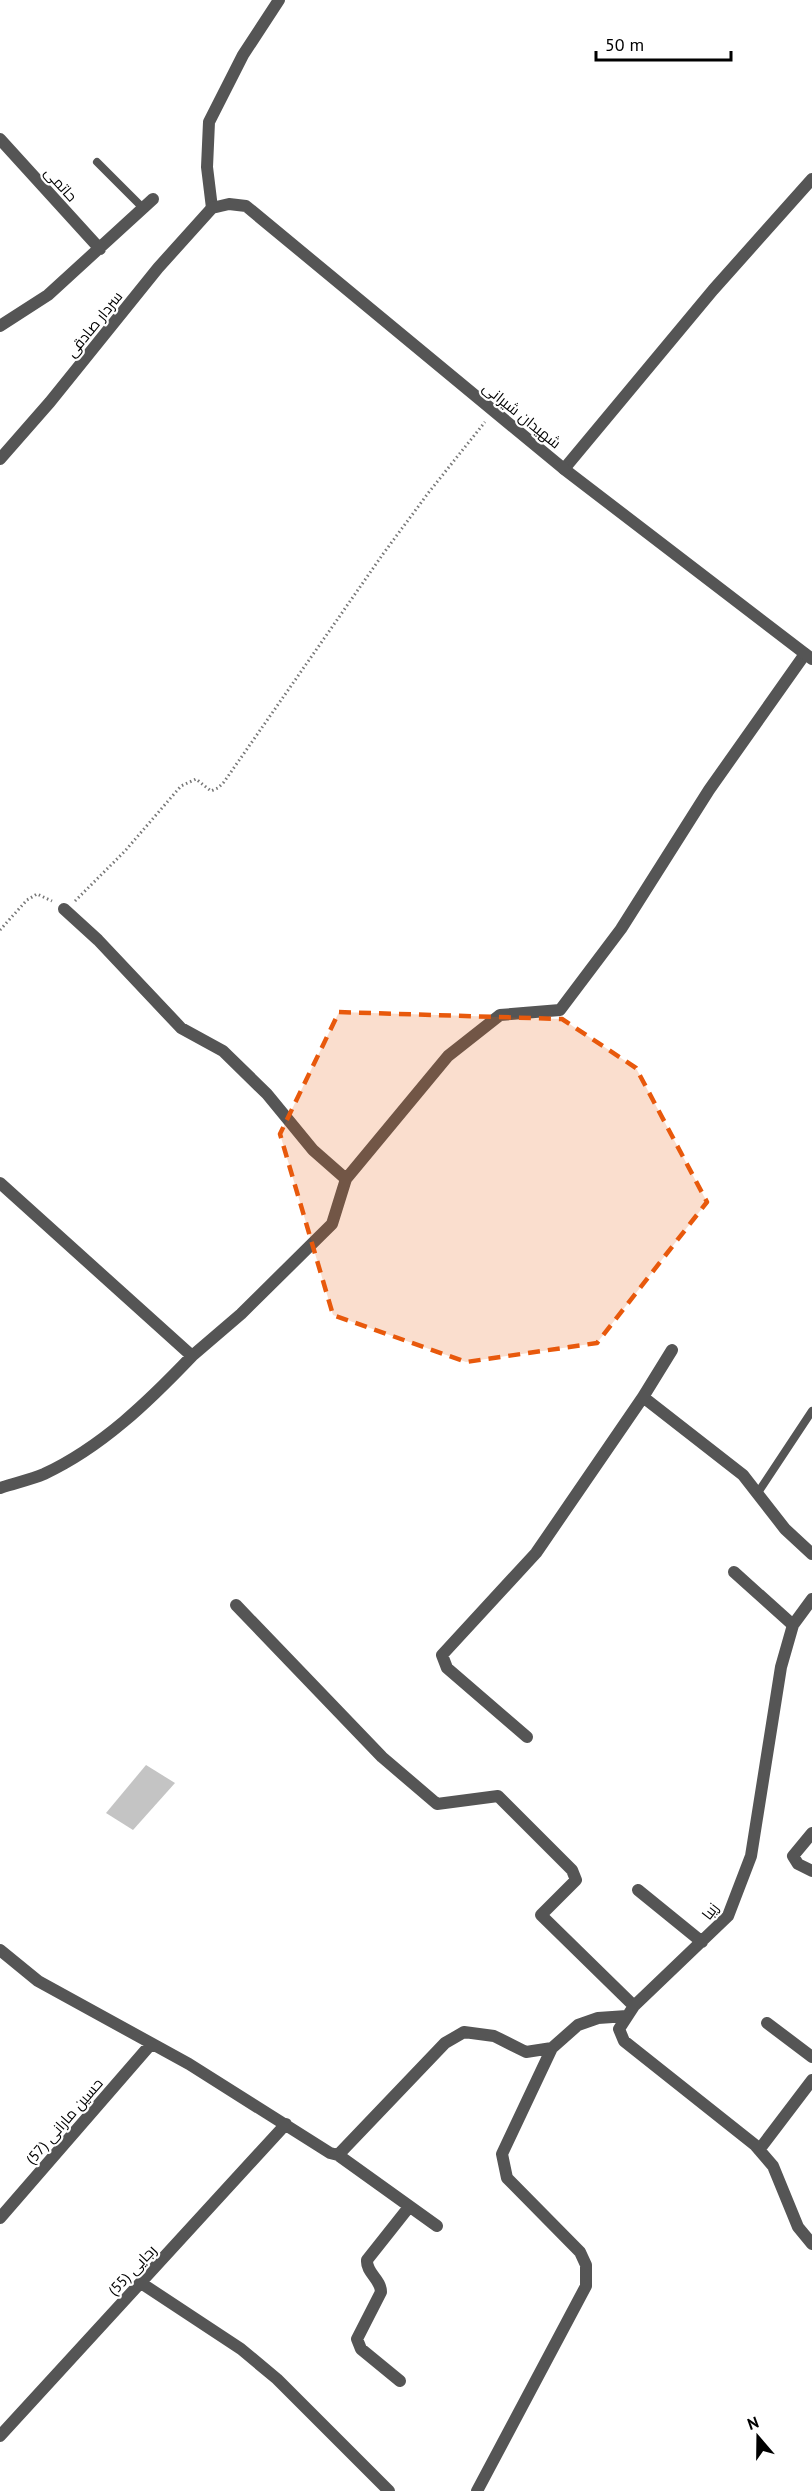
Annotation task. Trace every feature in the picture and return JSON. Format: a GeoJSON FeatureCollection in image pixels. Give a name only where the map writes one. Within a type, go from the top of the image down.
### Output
{"type":"FeatureCollection","features":[{"type":"Feature","properties":{"kind":"street"},"geometry":{"type":"LineString","coordinates":[[212,208],[207,167],[209,122],[243,55],[279,0]]}},
{"type":"Feature","properties":{"kind":"street","name":"حاتمی"},"geometry":{"type":"LineString","coordinates":[[0,139],[100,249]]}},
{"type":"Feature","properties":{"kind":"street"},"geometry":{"type":"LineString","coordinates":[[564,469],[713,290],[812,179]]}},
{"type":"Feature","properties":{"kind":"street"},"geometry":{"type":"LineString","coordinates":[[0,326],[48,295],[153,199]]}},
{"type":"Feature","properties":{"kind":"street","name":"شهیدان شیرانی"},"geometry":{"type":"LineString","coordinates":[[212,208],[229,204],[246,207],[564,469],[809,656]]}},
{"type":"Feature","properties":{"kind":"street","name":"سردار صادقی"},"geometry":{"type":"LineString","coordinates":[[0,459],[50,402],[158,268],[212,208]]}},
{"type":"Feature","properties":{"kind":"street"},"geometry":{"type":"LineString","coordinates":[[0,1488],[44,1474],[102,1439],[158,1392],[192,1356],[241,1314],[332,1224],[346,1179],[448,1056],[500,1015],[560,1010],[621,929],[709,790],[809,656]]}},
{"type":"Feature","properties":{"kind":"street"},"geometry":{"type":"LineString","coordinates":[[64,909],[98,940],[181,1028],[223,1051],[267,1094],[313,1150],[346,1179]]}},
{"type":"Feature","properties":{"kind":"street"},"geometry":{"type":"LineString","coordinates":[[0,1183],[192,1356]]}},
{"type":"Feature","properties":{"kind":"street"},"geometry":{"type":"LineString","coordinates":[[527,1737],[447,1668],[442,1655],[536,1553],[644,1397],[672,1350]]}},
{"type":"Feature","properties":{"kind":"street"},"geometry":{"type":"LineString","coordinates":[[644,1397],[742,1475],[785,1528],[812,1554]]}},
{"type":"Feature","properties":{"kind":"street"},"geometry":{"type":"LineString","coordinates":[[734,1572],[793,1625]]}},
{"type":"Feature","properties":{"kind":"street","name":"زیبا"},"geometry":{"type":"LineString","coordinates":[[631,2011],[728,1916],[751,1856],[781,1667],[793,1625],[812,1599]]}},
{"type":"Feature","properties":{"kind":"street"},"geometry":{"type":"LineString","coordinates":[[236,1605],[382,1757],[437,1804],[498,1796],[572,1870],[576,1880],[541,1914],[631,2011]]}},
{"type":"Feature","properties":{"kind":"street"},"geometry":{"type":"LineString","coordinates":[[812,1833],[793,1857],[798,1864],[812,1871]]}},
{"type":"Feature","properties":{"kind":"street"},"geometry":{"type":"LineString","coordinates":[[638,1890],[702,1942]]}},
{"type":"Feature","properties":{"kind":"street"},"geometry":{"type":"LineString","coordinates":[[0,1950],[38,1981],[189,2064],[338,2155],[437,2226]]}},
{"type":"Feature","properties":{"kind":"street"},"geometry":{"type":"LineString","coordinates":[[477,2491],[586,2286],[586,2265],[580,2252],[507,2178],[502,2154],[552,2048],[578,2025],[631,2011]]}},
{"type":"Feature","properties":{"kind":"street"},"geometry":{"type":"LineString","coordinates":[[631,2011],[619,2029],[624,2041],[759,2150],[772,2166],[798,2227],[812,2244]]}},
{"type":"Feature","properties":{"kind":"street"},"geometry":{"type":"LineString","coordinates":[[767,2024],[812,2057]]}},
{"type":"Feature","properties":{"kind":"street"},"geometry":{"type":"LineString","coordinates":[[338,2155],[445,2043],[464,2032],[494,2036],[526,2052],[552,2048]]}},
{"type":"Feature","properties":{"kind":"street","name":"حسین مارانی (57)"},"geometry":{"type":"LineString","coordinates":[[0,2218],[151,2044]]}},
{"type":"Feature","properties":{"kind":"street"},"geometry":{"type":"LineString","coordinates":[[759,2150],[810,2086]]}},
{"type":"Feature","properties":{"kind":"street","name":"رجایی (55)"},"geometry":{"type":"LineString","coordinates":[[0,2436],[286,2124]]}},
{"type":"Feature","properties":{"kind":"street"},"geometry":{"type":"LineString","coordinates":[[400,2381],[361,2349],[357,2339],[381,2292],[381,2287],[368,2269],[367,2260],[409,2207]]}},
{"type":"Feature","properties":{"kind":"street"},"geometry":{"type":"LineString","coordinates":[[141,2283],[241,2349],[277,2379],[389,2491]]}},
{"type":"Feature","properties":{"kind":"lane"},"geometry":{"type":"LineString","coordinates":[[97,162],[144,209]]}},
{"type":"Feature","properties":{"kind":"lane"},"geometry":{"type":"LineString","coordinates":[[757,1494],[812,1411]]}},
{"type":"Feature","properties":{"kind":"path"},"geometry":{"type":"LineString","coordinates":[[0,930],[27,900],[37,894],[64,909],[77,900],[125,851],[181,786],[196,779],[211,791],[224,782],[429,492],[494,412]]}},
{"type":"Feature","properties":{"kind":"highlighted area"},"geometry":{"type":"Polygon","coordinates":[[[339,1012],[562,1019],[636,1068],[707,1202],[597,1343],[466,1362],[333,1315],[280,1134],[339,1012]]]}},
{"type":"Feature","properties":{"kind":"building"},"geometry":{"type":"Polygon","coordinates":[[[146,1765],[175,1783],[133,1830],[106,1813],[146,1765]]]}}]}
